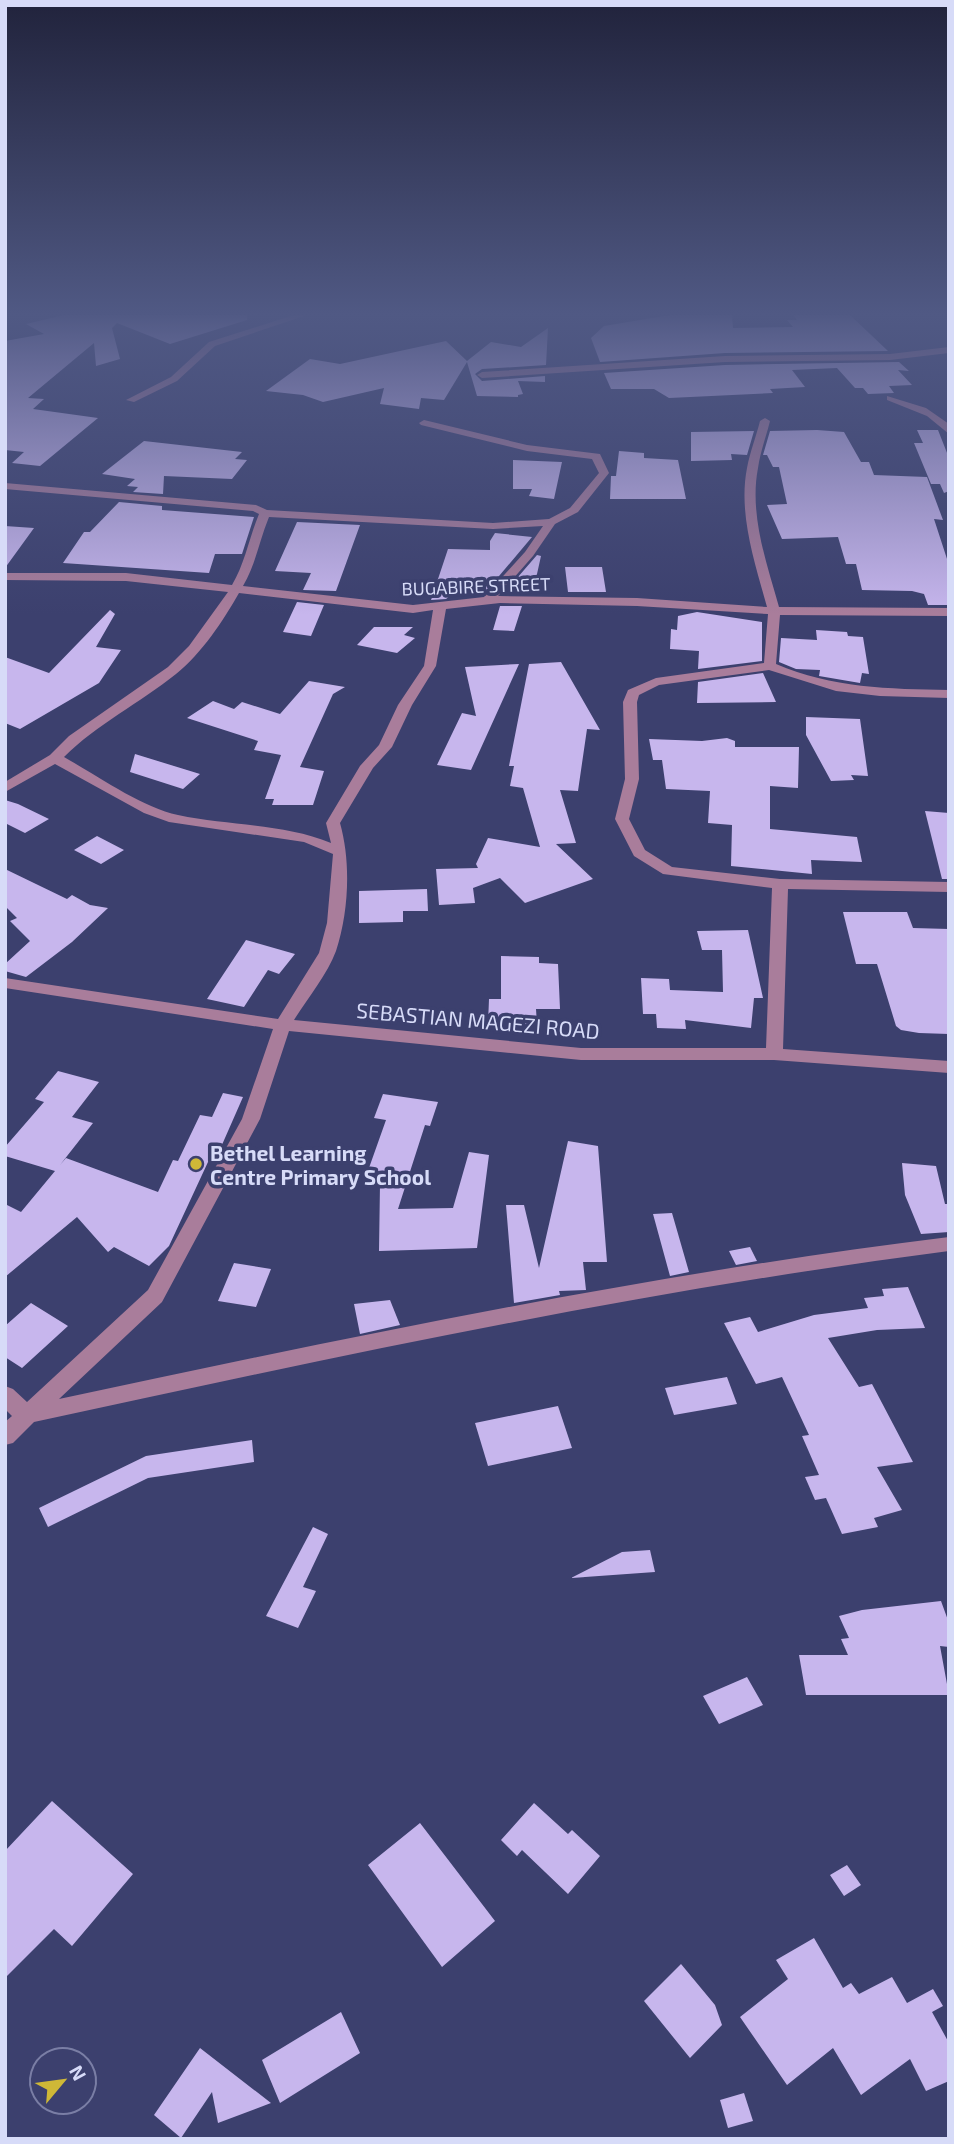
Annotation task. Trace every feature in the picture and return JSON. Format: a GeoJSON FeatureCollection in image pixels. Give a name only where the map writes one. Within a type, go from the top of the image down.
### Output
{"type":"FeatureCollection","features":[{"type":"Feature","properties":{"kind":"street"},"geometry":{"type":"LineString","coordinates":[[932,415],[944,423],[949,431]]}},
{"type":"Feature","properties":{"kind":"street"},"geometry":{"type":"LineString","coordinates":[[765,421],[752,470],[751,492],[755,542],[774,611],[770,666]]}},
{"type":"Feature","properties":{"kind":"street"},"geometry":{"type":"LineString","coordinates":[[5,486],[256,508],[265,513],[493,526],[551,522],[574,510],[604,473],[596,456],[527,448],[424,424]]}},
{"type":"Feature","properties":{"kind":"street"},"geometry":{"type":"LineString","coordinates":[[5,788],[55,758],[74,738],[173,670],[193,649],[236,589],[248,566],[252,544],[265,513]]}},
{"type":"Feature","properties":{"kind":"street"},"geometry":{"type":"LineString","coordinates":[[488,600],[529,554],[551,522]]}},
{"type":"Feature","properties":{"kind":"street","name":"BUGABIRE STREET"},"geometry":{"type":"LineString","coordinates":[[5,576],[126,577],[401,607],[440,607],[488,600],[637,602],[774,611],[949,612]]}},
{"type":"Feature","properties":{"kind":"street"},"geometry":{"type":"LineString","coordinates":[[209,586],[227,602]]}},
{"type":"Feature","properties":{"kind":"street"},"geometry":{"type":"LineString","coordinates":[[307,838],[333,823],[368,766],[385,747],[405,705],[430,666],[440,607]]}},
{"type":"Feature","properties":{"kind":"street"},"geometry":{"type":"LineString","coordinates":[[949,694],[848,691],[798,678],[770,666],[656,682],[633,693],[630,702],[632,779],[622,819],[639,853],[668,871],[780,884],[949,887]]}},
{"type":"Feature","properties":{"kind":"street"},"geometry":{"type":"LineString","coordinates":[[55,758],[149,810],[174,819],[307,838],[341,852]]}},
{"type":"Feature","properties":{"kind":"street"},"geometry":{"type":"LineString","coordinates":[[5,1436],[155,1296],[251,1119],[283,1025],[327,953],[335,923],[341,852],[333,823]]}},
{"type":"Feature","properties":{"kind":"street"},"geometry":{"type":"LineString","coordinates":[[774,1054],[780,884]]}},
{"type":"Feature","properties":{"kind":"street","name":"SEBASTIAN MAGEZI ROAD"},"geometry":{"type":"LineString","coordinates":[[5,983],[283,1025],[581,1054],[774,1054],[949,1067]]}},
{"type":"Feature","properties":{"kind":"street"},"geometry":{"type":"LineString","coordinates":[[26,1415],[308,1355],[618,1295],[877,1252],[949,1244]]}},
{"type":"Feature","properties":{"kind":"street"},"geometry":{"type":"LineString","coordinates":[[5,1395],[26,1415]]}},
{"type":"Feature","properties":{"kind":"building"},"geometry":{"type":"Polygon","coordinates":[[[5,415],[77,415],[98,418],[40,466],[12,463],[24,452],[5,450],[5,415]]]}},
{"type":"Feature","properties":{"kind":"building"},"geometry":{"type":"Polygon","coordinates":[[[917,430],[938,430],[949,458],[949,491],[944,493],[940,484],[931,484],[914,443],[923,443],[917,430]]]}},
{"type":"Feature","properties":{"kind":"building"},"geometry":{"type":"Polygon","coordinates":[[[754,431],[747,455],[731,454],[732,460],[691,461],[691,432],[754,431]]]}},
{"type":"Feature","properties":{"kind":"building"},"geometry":{"type":"Polygon","coordinates":[[[770,431],[844,432],[861,462],[869,462],[874,475],[927,477],[943,520],[934,519],[948,562],[949,605],[928,605],[924,594],[912,591],[862,590],[856,564],[846,564],[838,537],[782,539],[767,505],[787,504],[779,467],[773,467],[767,455],[763,455],[770,431]]]}},
{"type":"Feature","properties":{"kind":"building"},"geometry":{"type":"Polygon","coordinates":[[[144,441],[242,452],[235,459],[247,460],[232,479],[164,476],[163,494],[133,492],[138,487],[127,486],[135,479],[102,474],[144,441]]]}},
{"type":"Feature","properties":{"kind":"building"},"geometry":{"type":"Polygon","coordinates":[[[619,451],[644,453],[644,458],[678,460],[686,499],[610,499],[611,476],[616,476],[619,451]]]}},
{"type":"Feature","properties":{"kind":"building"},"geometry":{"type":"Polygon","coordinates":[[[513,460],[562,462],[554,499],[529,496],[532,489],[513,489],[513,460]]]}},
{"type":"Feature","properties":{"kind":"building"},"geometry":{"type":"Polygon","coordinates":[[[119,502],[162,506],[162,510],[254,517],[242,554],[215,554],[209,573],[63,563],[84,532],[90,532],[119,502]]]}},
{"type":"Feature","properties":{"kind":"building"},"geometry":{"type":"Polygon","coordinates":[[[297,522],[360,525],[336,591],[303,590],[311,573],[275,571],[297,522]]]}},
{"type":"Feature","properties":{"kind":"building"},"geometry":{"type":"Polygon","coordinates":[[[5,526],[34,528],[5,568],[5,526]]]}},
{"type":"Feature","properties":{"kind":"building"},"geometry":{"type":"Polygon","coordinates":[[[495,533],[532,537],[483,595],[451,595],[446,599],[431,600],[448,549],[490,550],[490,541],[495,533]]]}},
{"type":"Feature","properties":{"kind":"building"},"geometry":{"type":"Polygon","coordinates":[[[537,555],[541,556],[533,592],[504,593],[537,555]]]}},
{"type":"Feature","properties":{"kind":"building"},"geometry":{"type":"Polygon","coordinates":[[[565,567],[602,567],[606,592],[568,592],[565,567]]]}},
{"type":"Feature","properties":{"kind":"building"},"geometry":{"type":"Polygon","coordinates":[[[297,602],[324,605],[311,636],[283,632],[297,602]]]}},
{"type":"Feature","properties":{"kind":"building"},"geometry":{"type":"Polygon","coordinates":[[[500,606],[522,606],[514,631],[493,630],[500,606]]]}},
{"type":"Feature","properties":{"kind":"building"},"geometry":{"type":"Polygon","coordinates":[[[110,610],[115,614],[96,647],[121,650],[99,683],[20,729],[5,723],[5,657],[49,673],[110,610]]]}},
{"type":"Feature","properties":{"kind":"building"},"geometry":{"type":"Polygon","coordinates":[[[697,612],[762,622],[762,661],[698,669],[699,651],[670,649],[671,629],[677,630],[678,616],[697,612]]]}},
{"type":"Feature","properties":{"kind":"building"},"geometry":{"type":"Polygon","coordinates":[[[374,627],[413,627],[404,635],[415,638],[397,653],[357,645],[374,627]]]}},
{"type":"Feature","properties":{"kind":"building"},"geometry":{"type":"Polygon","coordinates":[[[816,630],[847,632],[848,636],[863,637],[869,674],[862,673],[860,683],[819,676],[820,670],[796,669],[779,662],[781,638],[817,640],[816,630]]]}},
{"type":"Feature","properties":{"kind":"building"},"geometry":{"type":"Polygon","coordinates":[[[561,662],[600,730],[587,729],[578,791],[560,790],[576,843],[556,844],[593,879],[525,903],[500,878],[473,888],[475,903],[439,905],[436,869],[478,868],[476,864],[488,838],[540,847],[523,788],[510,786],[514,766],[509,766],[529,664],[561,662]]]}},
{"type":"Feature","properties":{"kind":"building"},"geometry":{"type":"Polygon","coordinates":[[[519,664],[471,770],[437,765],[462,713],[476,716],[465,667],[519,664]]]}},
{"type":"Feature","properties":{"kind":"building"},"geometry":{"type":"Polygon","coordinates":[[[763,673],[776,702],[697,703],[698,682],[763,673]]]}},
{"type":"Feature","properties":{"kind":"building"},"geometry":{"type":"Polygon","coordinates":[[[309,681],[345,687],[333,694],[300,767],[324,771],[313,805],[272,805],[274,799],[265,799],[281,755],[254,750],[258,741],[187,718],[213,701],[234,709],[242,702],[280,714],[309,681]]]}},
{"type":"Feature","properties":{"kind":"building"},"geometry":{"type":"Polygon","coordinates":[[[806,717],[860,719],[868,776],[851,775],[854,780],[831,781],[806,735],[806,717]]]}},
{"type":"Feature","properties":{"kind":"building"},"geometry":{"type":"Polygon","coordinates":[[[727,738],[735,741],[735,747],[799,747],[798,788],[770,786],[770,829],[857,837],[862,862],[811,860],[812,874],[731,866],[732,825],[708,823],[710,791],[666,789],[662,760],[653,760],[649,739],[702,741],[727,738]]]}},
{"type":"Feature","properties":{"kind":"building"},"geometry":{"type":"Polygon","coordinates":[[[135,754],[200,774],[183,789],[130,772],[135,754]]]}},
{"type":"Feature","properties":{"kind":"building"},"geometry":{"type":"Polygon","coordinates":[[[5,800],[49,819],[25,833],[5,823],[5,800]]]}},
{"type":"Feature","properties":{"kind":"building"},"geometry":{"type":"Polygon","coordinates":[[[925,811],[949,813],[949,879],[942,879],[925,811]]]}},
{"type":"Feature","properties":{"kind":"building"},"geometry":{"type":"Polygon","coordinates":[[[97,836],[124,850],[101,864],[74,850],[97,836]]]}},
{"type":"Feature","properties":{"kind":"building"},"geometry":{"type":"Polygon","coordinates":[[[5,869],[67,899],[72,895],[90,905],[108,908],[72,942],[26,977],[5,971],[5,964],[30,941],[10,921],[17,918],[5,906],[5,869]]]}},
{"type":"Feature","properties":{"kind":"building"},"geometry":{"type":"Polygon","coordinates":[[[427,889],[428,911],[403,911],[403,922],[359,923],[359,891],[427,889]]]}},
{"type":"Feature","properties":{"kind":"building"},"geometry":{"type":"Polygon","coordinates":[[[843,912],[907,912],[913,928],[949,929],[949,1034],[919,1033],[901,1030],[896,1026],[877,964],[856,964],[843,912]]]}},
{"type":"Feature","properties":{"kind":"building"},"geometry":{"type":"Polygon","coordinates":[[[748,930],[763,998],[754,998],[751,1028],[685,1020],[686,1029],[657,1028],[656,1014],[643,1014],[641,978],[669,979],[670,990],[723,992],[722,950],[702,950],[697,931],[748,930]]]}},
{"type":"Feature","properties":{"kind":"building"},"geometry":{"type":"Polygon","coordinates":[[[246,940],[295,954],[279,974],[268,970],[244,1007],[207,999],[246,940]]]}},
{"type":"Feature","properties":{"kind":"building"},"geometry":{"type":"Polygon","coordinates":[[[501,956],[539,957],[539,963],[558,964],[560,1009],[536,1009],[537,1025],[488,1024],[489,999],[501,999],[501,956]]]}},
{"type":"Feature","properties":{"kind":"building"},"geometry":{"type":"Polygon","coordinates":[[[58,1071],[99,1082],[72,1117],[93,1123],[60,1165],[66,1158],[158,1192],[173,1160],[178,1161],[200,1115],[212,1117],[223,1093],[243,1097],[214,1163],[208,1162],[169,1246],[149,1266],[114,1247],[108,1252],[77,1217],[5,1277],[5,1204],[21,1212],[55,1171],[5,1156],[5,1147],[44,1102],[35,1099],[58,1071]]]}},
{"type":"Feature","properties":{"kind":"building"},"geometry":{"type":"Polygon","coordinates":[[[383,1094],[438,1102],[430,1126],[425,1125],[398,1209],[453,1208],[469,1152],[489,1155],[477,1248],[379,1251],[380,1184],[364,1182],[386,1120],[374,1118],[383,1094]]]}},
{"type":"Feature","properties":{"kind":"building"},"geometry":{"type":"Polygon","coordinates":[[[568,1141],[598,1146],[607,1262],[583,1262],[586,1290],[559,1291],[560,1295],[514,1303],[506,1205],[524,1205],[539,1268],[568,1141]]]}},
{"type":"Feature","properties":{"kind":"building"},"geometry":{"type":"Polygon","coordinates":[[[902,1163],[936,1166],[945,1204],[949,1204],[949,1232],[921,1234],[905,1195],[902,1163]]]}},
{"type":"Feature","properties":{"kind":"building"},"geometry":{"type":"Polygon","coordinates":[[[672,1213],[689,1272],[670,1276],[653,1214],[672,1213]]]}},
{"type":"Feature","properties":{"kind":"building"},"geometry":{"type":"Polygon","coordinates":[[[750,1247],[757,1261],[736,1265],[729,1251],[750,1247]]]}},
{"type":"Feature","properties":{"kind":"building"},"geometry":{"type":"Polygon","coordinates":[[[234,1263],[271,1269],[256,1307],[218,1301],[234,1263]]]}},
{"type":"Feature","properties":{"kind":"building"},"geometry":{"type":"Polygon","coordinates":[[[908,1287],[925,1328],[877,1330],[828,1338],[859,1387],[872,1384],[913,1462],[877,1467],[902,1510],[874,1518],[878,1527],[842,1534],[826,1498],[815,1500],[805,1477],[819,1475],[802,1436],[809,1435],[782,1377],[756,1384],[724,1323],[750,1317],[758,1332],[814,1315],[868,1308],[864,1298],[884,1296],[882,1289],[908,1287]]]}},
{"type":"Feature","properties":{"kind":"building"},"geometry":{"type":"Polygon","coordinates":[[[390,1300],[400,1325],[360,1334],[354,1304],[390,1300]]]}},
{"type":"Feature","properties":{"kind":"building"},"geometry":{"type":"Polygon","coordinates":[[[31,1303],[68,1326],[22,1368],[5,1357],[5,1326],[31,1303]]]}},
{"type":"Feature","properties":{"kind":"building"},"geometry":{"type":"Polygon","coordinates":[[[727,1377],[737,1404],[674,1415],[665,1388],[727,1377]]]}},
{"type":"Feature","properties":{"kind":"building"},"geometry":{"type":"Polygon","coordinates":[[[558,1406],[572,1448],[488,1466],[475,1423],[558,1406]]]}},
{"type":"Feature","properties":{"kind":"building"},"geometry":{"type":"Polygon","coordinates":[[[252,1440],[254,1462],[148,1478],[48,1527],[39,1508],[146,1456],[252,1440]]]}},
{"type":"Feature","properties":{"kind":"building"},"geometry":{"type":"Polygon","coordinates":[[[313,1527],[328,1534],[303,1587],[316,1591],[298,1628],[266,1616],[313,1527]]]}},
{"type":"Feature","properties":{"kind":"building"},"geometry":{"type":"Polygon","coordinates":[[[650,1550],[655,1572],[571,1578],[622,1552],[650,1550]]]}},
{"type":"Feature","properties":{"kind":"building"},"geometry":{"type":"Polygon","coordinates":[[[941,1601],[949,1623],[949,1647],[940,1646],[949,1695],[806,1695],[799,1655],[848,1655],[841,1639],[849,1638],[839,1616],[862,1610],[941,1601]]]}},
{"type":"Feature","properties":{"kind":"building"},"geometry":{"type":"Polygon","coordinates":[[[747,1677],[763,1705],[719,1724],[703,1696],[747,1677]]]}},
{"type":"Feature","properties":{"kind":"building"},"geometry":{"type":"Polygon","coordinates":[[[52,1801],[133,1874],[72,1946],[54,1929],[5,1978],[5,1851],[52,1801]]]}},
{"type":"Feature","properties":{"kind":"building"},"geometry":{"type":"Polygon","coordinates":[[[534,1803],[568,1834],[572,1830],[600,1856],[568,1894],[522,1850],[517,1856],[501,1840],[534,1803]]]}},
{"type":"Feature","properties":{"kind":"building"},"geometry":{"type":"Polygon","coordinates":[[[420,1823],[495,1921],[442,1967],[368,1865],[420,1823]]]}},
{"type":"Feature","properties":{"kind":"building"},"geometry":{"type":"Polygon","coordinates":[[[847,1865],[861,1885],[844,1896],[830,1875],[847,1865]]]}},
{"type":"Feature","properties":{"kind":"building"},"geometry":{"type":"Polygon","coordinates":[[[814,1938],[843,1988],[851,1983],[859,1994],[892,1977],[907,2003],[933,1989],[943,2006],[932,2012],[949,2043],[949,2081],[926,2091],[910,2059],[861,2095],[833,2048],[787,2085],[740,2017],[788,1979],[776,1960],[814,1938]]]}},
{"type":"Feature","properties":{"kind":"building"},"geometry":{"type":"Polygon","coordinates":[[[681,1964],[715,2005],[722,2025],[690,2058],[644,2001],[681,1964]]]}},
{"type":"Feature","properties":{"kind":"building"},"geometry":{"type":"Polygon","coordinates":[[[341,2012],[360,2053],[280,2103],[262,2060],[341,2012]]]}},
{"type":"Feature","properties":{"kind":"building"},"geometry":{"type":"Polygon","coordinates":[[[200,2048],[271,2103],[218,2123],[212,2092],[181,2138],[154,2115],[200,2048]]]}},
{"type":"Feature","properties":{"kind":"building"},"geometry":{"type":"Polygon","coordinates":[[[744,2093],[753,2121],[728,2128],[720,2100],[744,2093]]]}},
{"type":"Feature","properties":{"kind":"place","name":"Bethel Learning Centre Primary School"},"geometry":{"type":"Point","coordinates":[196,1164]}}]}
